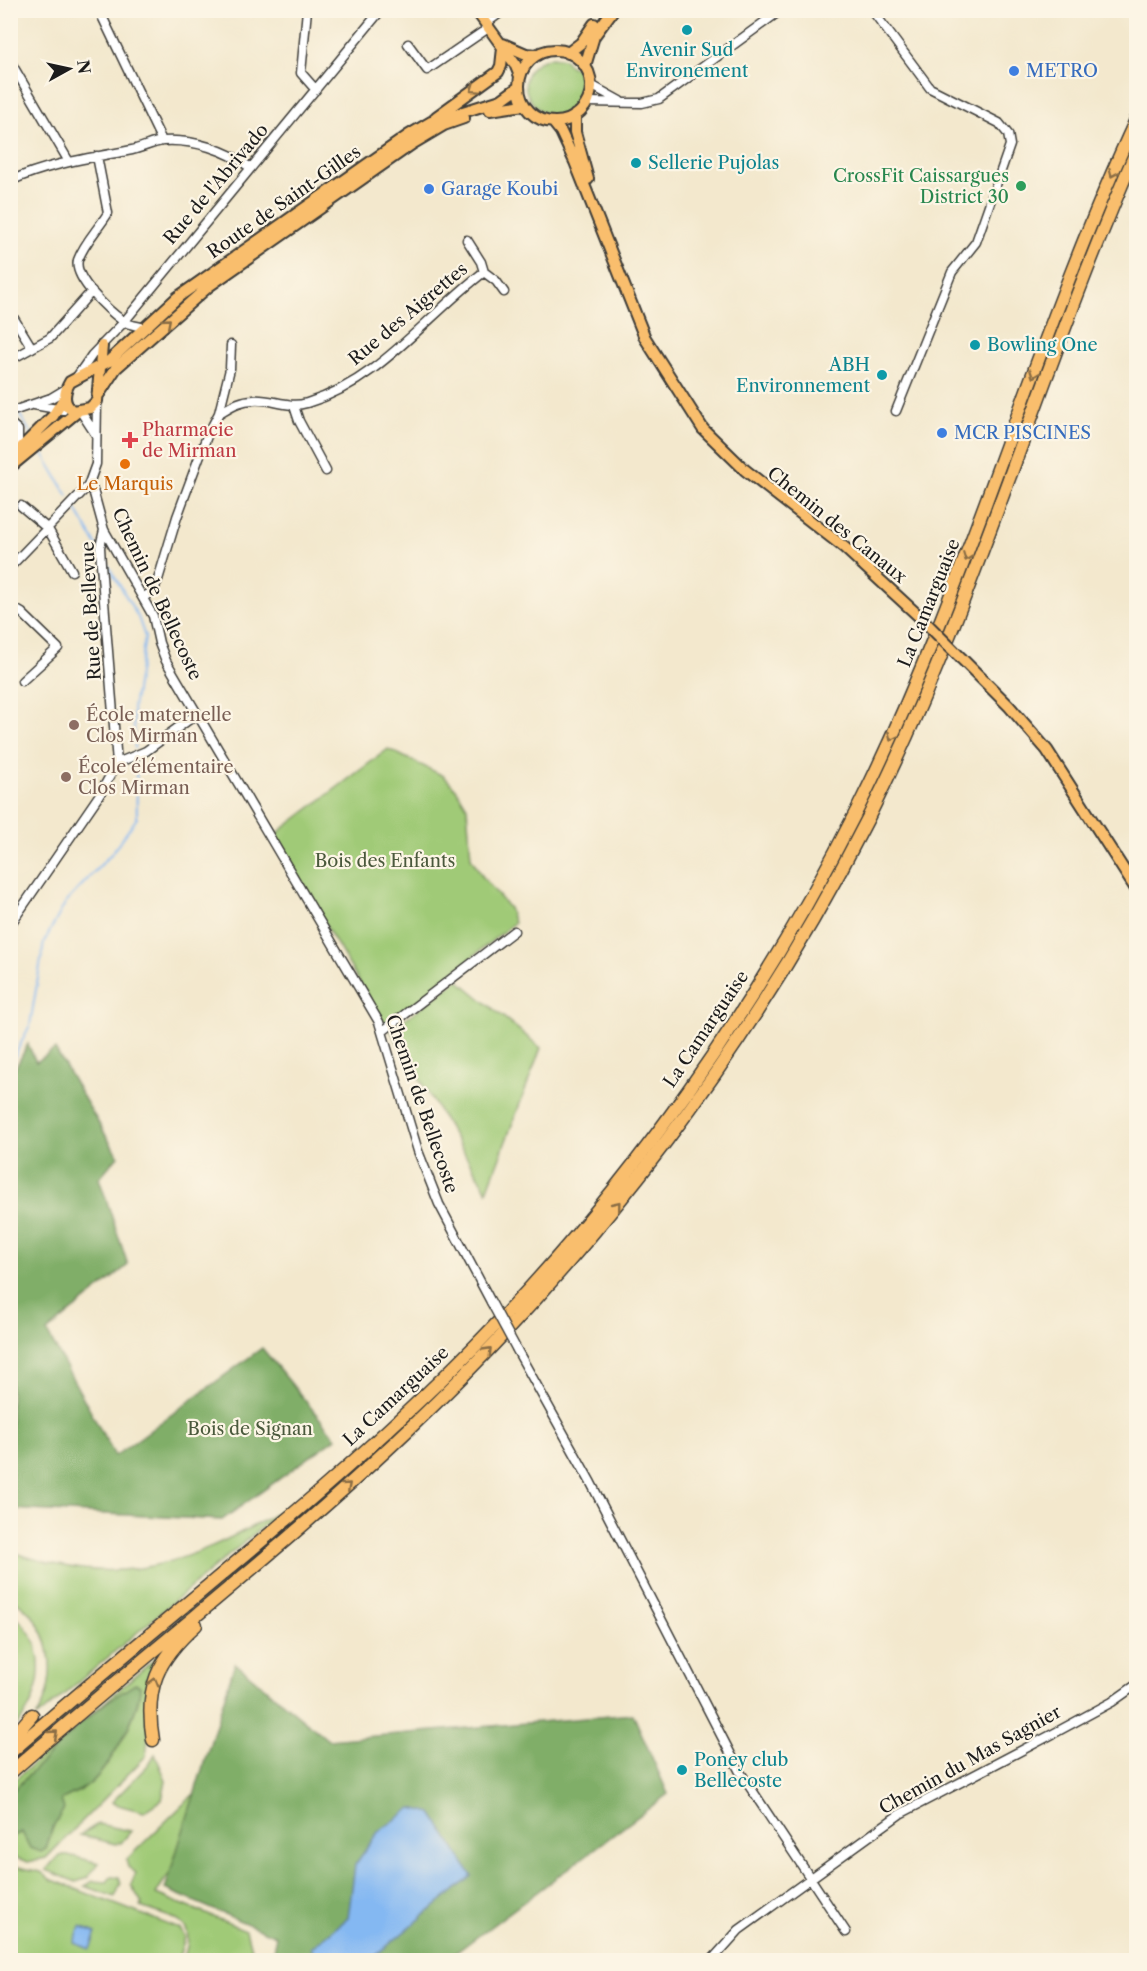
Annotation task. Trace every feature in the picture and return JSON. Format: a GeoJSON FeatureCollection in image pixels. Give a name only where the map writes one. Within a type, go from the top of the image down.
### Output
{"type":"FeatureCollection","features":[{"type":"Feature","properties":{"kind":"highway","name":"La Camarguaise"},"geometry":{"type":"LineString","coordinates":[[10,1753],[323,1487],[407,1413],[479,1342],[606,1198],[704,1066],[805,907],[857,810],[920,676],[973,542],[1068,282],[1137,120]]}},
{"type":"Feature","properties":{"kind":"highway","name":"La Camarguaise"},"geometry":{"type":"LineString","coordinates":[[10,1773],[316,1513],[422,1417],[489,1350],[563,1269],[617,1204],[692,1106],[784,969],[869,816],[931,682],[984,551],[1081,285],[1137,152]]}},
{"type":"Feature","properties":{"kind":"highway"},"geometry":{"type":"LineString","coordinates":[[344,1462],[407,1413]]}},
{"type":"Feature","properties":{"kind":"highway"},"geometry":{"type":"LineString","coordinates":[[153,1740],[150,1712],[152,1689],[167,1654],[316,1513]]}},
{"type":"Feature","properties":{"kind":"highway"},"geometry":{"type":"LineString","coordinates":[[10,1741],[32,1715]]}},
{"type":"Feature","properties":{"kind":"main road"},"geometry":{"type":"LineString","coordinates":[[476,10],[486,28],[516,64],[524,105],[542,120],[553,122],[575,115],[587,102],[591,85],[585,66],[594,36],[613,10]]}},
{"type":"Feature","properties":{"kind":"main road"},"geometry":{"type":"LineString","coordinates":[[568,53],[581,43],[604,10]]}},
{"type":"Feature","properties":{"kind":"main road"},"geometry":{"type":"LineString","coordinates":[[501,45],[537,55],[558,50],[568,53],[585,66]]}},
{"type":"Feature","properties":{"kind":"main road"},"geometry":{"type":"LineString","coordinates":[[431,122],[498,72],[501,66],[501,45]]}},
{"type":"Feature","properties":{"kind":"main road"},"geometry":{"type":"LineString","coordinates":[[519,81],[525,66],[537,55]]}},
{"type":"Feature","properties":{"kind":"main road","name":"Route de Saint-Gilles"},"geometry":{"type":"LineString","coordinates":[[66,393],[81,377],[98,368],[178,297],[205,277],[431,122],[501,100],[519,81]]}},
{"type":"Feature","properties":{"kind":"main road","name":"Route de Saint-Gilles"},"geometry":{"type":"LineString","coordinates":[[98,395],[116,368],[209,286],[412,144],[444,125],[502,106],[524,105]]}},
{"type":"Feature","properties":{"kind":"main road","name":"Chemin des Canaux"},"geometry":{"type":"LineString","coordinates":[[575,115],[575,132],[598,220]]}},
{"type":"Feature","properties":{"kind":"main road","name":"Chemin des Canaux"},"geometry":{"type":"LineString","coordinates":[[553,122],[561,132],[645,338],[703,429],[745,470],[845,548],[922,619],[1009,706],[1047,750],[1137,889]]}},
{"type":"Feature","properties":{"kind":"main road"},"geometry":{"type":"LineString","coordinates":[[98,395],[98,368],[102,346]]}},
{"type":"Feature","properties":{"kind":"main road"},"geometry":{"type":"LineString","coordinates":[[81,377],[98,395]]}},
{"type":"Feature","properties":{"kind":"main road"},"geometry":{"type":"LineString","coordinates":[[66,393],[66,404],[77,412]]}},
{"type":"Feature","properties":{"kind":"main road"},"geometry":{"type":"LineString","coordinates":[[14,454],[58,409],[66,393]]}},
{"type":"Feature","properties":{"kind":"main road"},"geometry":{"type":"LineString","coordinates":[[10,467],[98,395]]}},
{"type":"Feature","properties":{"kind":"street"},"geometry":{"type":"LineString","coordinates":[[99,10],[162,141]]}},
{"type":"Feature","properties":{"kind":"street"},"geometry":{"type":"LineString","coordinates":[[307,10],[301,73],[316,90]]}},
{"type":"Feature","properties":{"kind":"street","name":"Rue de l'Abrivado"},"geometry":{"type":"LineString","coordinates":[[81,377],[92,355],[124,322],[381,10]]}},
{"type":"Feature","properties":{"kind":"street"},"geometry":{"type":"LineString","coordinates":[[408,44],[427,70],[486,28],[489,21],[504,10]]}},
{"type":"Feature","properties":{"kind":"street"},"geometry":{"type":"LineString","coordinates":[[587,102],[626,104],[659,99],[781,10]]}},
{"type":"Feature","properties":{"kind":"street"},"geometry":{"type":"LineString","coordinates":[[872,10],[930,88],[999,123],[1008,134],[1010,145],[976,242],[952,272],[896,411]]}},
{"type":"Feature","properties":{"kind":"street"},"geometry":{"type":"LineString","coordinates":[[11,61],[68,160]]}},
{"type":"Feature","properties":{"kind":"street"},"geometry":{"type":"LineString","coordinates":[[591,85],[609,97],[626,104]]}},
{"type":"Feature","properties":{"kind":"street"},"geometry":{"type":"LineString","coordinates":[[10,181],[68,160],[147,147],[162,141],[213,147],[233,155],[250,168]]}},
{"type":"Feature","properties":{"kind":"street"},"geometry":{"type":"LineString","coordinates":[[97,156],[108,213],[78,261],[77,272],[92,291],[124,322],[145,328]]}},
{"type":"Feature","properties":{"kind":"street","name":"Rue des Aigrettes"},"geometry":{"type":"LineString","coordinates":[[219,413],[237,403],[254,399],[294,406],[338,391],[374,368],[484,272],[481,262],[467,240]]}},
{"type":"Feature","properties":{"kind":"street"},"geometry":{"type":"LineString","coordinates":[[484,272],[496,280],[504,292]]}},
{"type":"Feature","properties":{"kind":"street"},"geometry":{"type":"LineString","coordinates":[[10,360],[58,331],[92,291]]}},
{"type":"Feature","properties":{"kind":"street"},"geometry":{"type":"LineString","coordinates":[[10,312],[32,348]]}},
{"type":"Feature","properties":{"kind":"street"},"geometry":{"type":"LineString","coordinates":[[144,597],[153,591],[158,583],[177,517],[207,436],[219,413],[230,369],[231,345]]}},
{"type":"Feature","properties":{"kind":"street"},"geometry":{"type":"LineString","coordinates":[[10,412],[66,393]]}},
{"type":"Feature","properties":{"kind":"street"},"geometry":{"type":"LineString","coordinates":[[10,567],[88,486],[96,464],[98,395]]}},
{"type":"Feature","properties":{"kind":"street"},"geometry":{"type":"LineString","coordinates":[[33,405],[77,412],[95,431],[98,441]]}},
{"type":"Feature","properties":{"kind":"street"},"geometry":{"type":"LineString","coordinates":[[294,406],[299,421],[326,471]]}},
{"type":"Feature","properties":{"kind":"street"},"geometry":{"type":"LineString","coordinates":[[10,423],[18,430],[14,454]]}},
{"type":"Feature","properties":{"kind":"street","name":"Chemin de Bellecoste"},"geometry":{"type":"LineString","coordinates":[[88,486],[93,490],[104,530],[144,597],[166,661],[383,1031],[417,1151],[439,1204],[490,1302],[596,1492],[740,1772],[812,1877],[846,1932]]}},
{"type":"Feature","properties":{"kind":"street"},"geometry":{"type":"LineString","coordinates":[[21,506],[48,529],[72,571]]}},
{"type":"Feature","properties":{"kind":"street","name":"Rue de Bellevue"},"geometry":{"type":"LineString","coordinates":[[104,530],[100,547],[117,763]]}},
{"type":"Feature","properties":{"kind":"street"},"geometry":{"type":"LineString","coordinates":[[10,606],[22,614],[58,648],[22,681]]}},
{"type":"Feature","properties":{"kind":"street"},"geometry":{"type":"LineString","coordinates":[[10,925],[100,794],[117,763],[146,751],[194,716],[196,712]]}},
{"type":"Feature","properties":{"kind":"street"},"geometry":{"type":"LineString","coordinates":[[383,1031],[514,931]]}},
{"type":"Feature","properties":{"kind":"street","name":"Chemin du Mas Sagnier"},"geometry":{"type":"LineString","coordinates":[[712,1960],[739,1930],[900,1814],[1112,1702],[1137,1685]]}},
{"type":"Feature","properties":{"kind":"green space"},"geometry":{"type":"Polygon","coordinates":[[[552,57],[564,59],[571,67],[576,67],[582,89],[578,102],[566,113],[554,116],[541,111],[532,102],[526,89],[526,77],[534,65],[552,57]]]}},
{"type":"Feature","properties":{"kind":"green space","name":"Bois des Enfants"},"geometry":{"type":"Polygon","coordinates":[[[388,749],[444,776],[456,789],[467,807],[471,858],[483,877],[509,908],[514,923],[386,1027],[276,842],[276,836],[388,749]]]}},
{"type":"Feature","properties":{"kind":"green space"},"geometry":{"type":"Polygon","coordinates":[[[458,980],[541,1048],[487,1191],[390,1030],[458,980]]]}},
{"type":"Feature","properties":{"kind":"green space","name":"Bois de Signan"},"geometry":{"type":"Polygon","coordinates":[[[28,1044],[36,1062],[55,1049],[118,1156],[99,1178],[128,1265],[47,1332],[115,1456],[262,1348],[336,1438],[222,1520],[11,1509],[10,1078],[28,1044]]]}},
{"type":"Feature","properties":{"kind":"green space"},"geometry":{"type":"Polygon","coordinates":[[[281,1511],[36,1718],[49,1685],[49,1652],[36,1622],[11,1598],[10,1551],[49,1563],[85,1569],[119,1570],[150,1566],[213,1546],[281,1511]]]}},
{"type":"Feature","properties":{"kind":"green space"},"geometry":{"type":"Polygon","coordinates":[[[11,1613],[24,1626],[33,1640],[38,1656],[39,1672],[37,1688],[31,1704],[11,1732],[11,1613]]]}},
{"type":"Feature","properties":{"kind":"green space"},"geometry":{"type":"Polygon","coordinates":[[[158,1656],[146,1756],[46,1858],[28,1862],[11,1856],[11,1837],[22,1832],[30,1848],[46,1849],[61,1800],[86,1787],[113,1756],[135,1711],[139,1687],[135,1684],[80,1724],[11,1793],[10,1784],[158,1656]]]}},
{"type":"Feature","properties":{"kind":"green space"},"geometry":{"type":"Polygon","coordinates":[[[235,1663],[328,1740],[633,1714],[668,1794],[446,1960],[271,1960],[276,1936],[165,1889],[235,1663]]]}},
{"type":"Feature","properties":{"kind":"green space"},"geometry":{"type":"Polygon","coordinates":[[[135,1684],[140,1686],[139,1697],[121,1741],[95,1779],[86,1787],[61,1800],[64,1809],[52,1828],[46,1849],[41,1852],[30,1848],[22,1832],[11,1837],[11,1793],[80,1724],[108,1701],[135,1684]]]}},
{"type":"Feature","properties":{"kind":"green space"},"geometry":{"type":"Polygon","coordinates":[[[155,1754],[166,1780],[162,1800],[144,1812],[114,1804],[112,1802],[149,1764],[155,1754]]]}},
{"type":"Feature","properties":{"kind":"green space"},"geometry":{"type":"Polygon","coordinates":[[[194,1794],[195,1820],[190,1841],[156,1894],[246,1930],[254,1960],[183,1960],[188,1936],[185,1928],[173,1918],[141,1907],[142,1903],[131,1885],[136,1873],[128,1867],[126,1860],[194,1794]]]}},
{"type":"Feature","properties":{"kind":"green space"},"geometry":{"type":"Polygon","coordinates":[[[98,1824],[131,1831],[121,1843],[115,1844],[80,1835],[98,1824]]]}},
{"type":"Feature","properties":{"kind":"green space"},"geometry":{"type":"Polygon","coordinates":[[[63,1855],[99,1863],[87,1878],[76,1882],[46,1870],[56,1858],[63,1855]]]}},
{"type":"Feature","properties":{"kind":"green space"},"geometry":{"type":"Polygon","coordinates":[[[18,1867],[41,1872],[50,1879],[180,1929],[185,1937],[178,1960],[27,1960],[11,1954],[10,1873],[18,1867]]]}},
{"type":"Feature","properties":{"kind":"green space"},"geometry":{"type":"Polygon","coordinates":[[[111,1877],[119,1877],[121,1883],[115,1897],[85,1886],[93,1881],[107,1882],[111,1877]]]}},
{"type":"Feature","properties":{"kind":"water"},"geometry":{"type":"Polygon","coordinates":[[[412,1808],[432,1813],[472,1876],[370,1960],[318,1960],[311,1948],[348,1918],[355,1865],[378,1832],[412,1808]]]}},
{"type":"Feature","properties":{"kind":"water"},"geometry":{"type":"Polygon","coordinates":[[[80,1927],[96,1933],[90,1949],[74,1943],[80,1927]]]}},
{"type":"Feature","properties":{"kind":"waterway"},"geometry":{"type":"LineString","coordinates":[[10,399],[13,403]]}},
{"type":"Feature","properties":{"kind":"waterway"},"geometry":{"type":"LineString","coordinates":[[20,415],[31,434]]}},
{"type":"Feature","properties":{"kind":"waterway"},"geometry":{"type":"LineString","coordinates":[[39,447],[68,496]]}},
{"type":"Feature","properties":{"kind":"waterway"},"geometry":{"type":"LineString","coordinates":[[75,508],[97,546]]}},
{"type":"Feature","properties":{"kind":"waterway"},"geometry":{"type":"LineString","coordinates":[[104,558],[138,617],[145,637],[133,708],[135,748]]}},
{"type":"Feature","properties":{"kind":"waterway"},"geometry":{"type":"LineString","coordinates":[[10,1065],[30,1025],[44,942],[66,902],[112,853],[137,818],[136,763]]}},
{"type":"Feature","properties":{"kind":"place","name":"Avenir Sud Environement"},"geometry":{"type":"Point","coordinates":[687,30]}},
{"type":"Feature","properties":{"kind":"place","name":"METRO"},"geometry":{"type":"Point","coordinates":[1014,71]}},
{"type":"Feature","properties":{"kind":"place","name":"Sellerie Pujolas"},"geometry":{"type":"Point","coordinates":[636,163]}},
{"type":"Feature","properties":{"kind":"place","name":"CrossFit Caissargues District 30"},"geometry":{"type":"Point","coordinates":[1021,186]}},
{"type":"Feature","properties":{"kind":"place","name":"Garage Koubi"},"geometry":{"type":"Point","coordinates":[429,189]}},
{"type":"Feature","properties":{"kind":"place","name":"Bowling One"},"geometry":{"type":"Point","coordinates":[975,345]}},
{"type":"Feature","properties":{"kind":"place","name":"ABH Environnement"},"geometry":{"type":"Point","coordinates":[882,375]}},
{"type":"Feature","properties":{"kind":"place","name":"MCR PISCINES"},"geometry":{"type":"Point","coordinates":[942,433]}},
{"type":"Feature","properties":{"kind":"place","name":"Pharmacie de Mirman"},"geometry":{"type":"Point","coordinates":[130,440]}},
{"type":"Feature","properties":{"kind":"place","name":"Le Marquis"},"geometry":{"type":"Point","coordinates":[125,464]}},
{"type":"Feature","properties":{"kind":"place","name":"École maternelle Clos Mirman"},"geometry":{"type":"Point","coordinates":[74,725]}},
{"type":"Feature","properties":{"kind":"place","name":"École élémentaire Clos Mirman"},"geometry":{"type":"Point","coordinates":[66,777]}},
{"type":"Feature","properties":{"kind":"place","name":"Poney club Bellecoste"},"geometry":{"type":"Point","coordinates":[682,1770]}}]}
